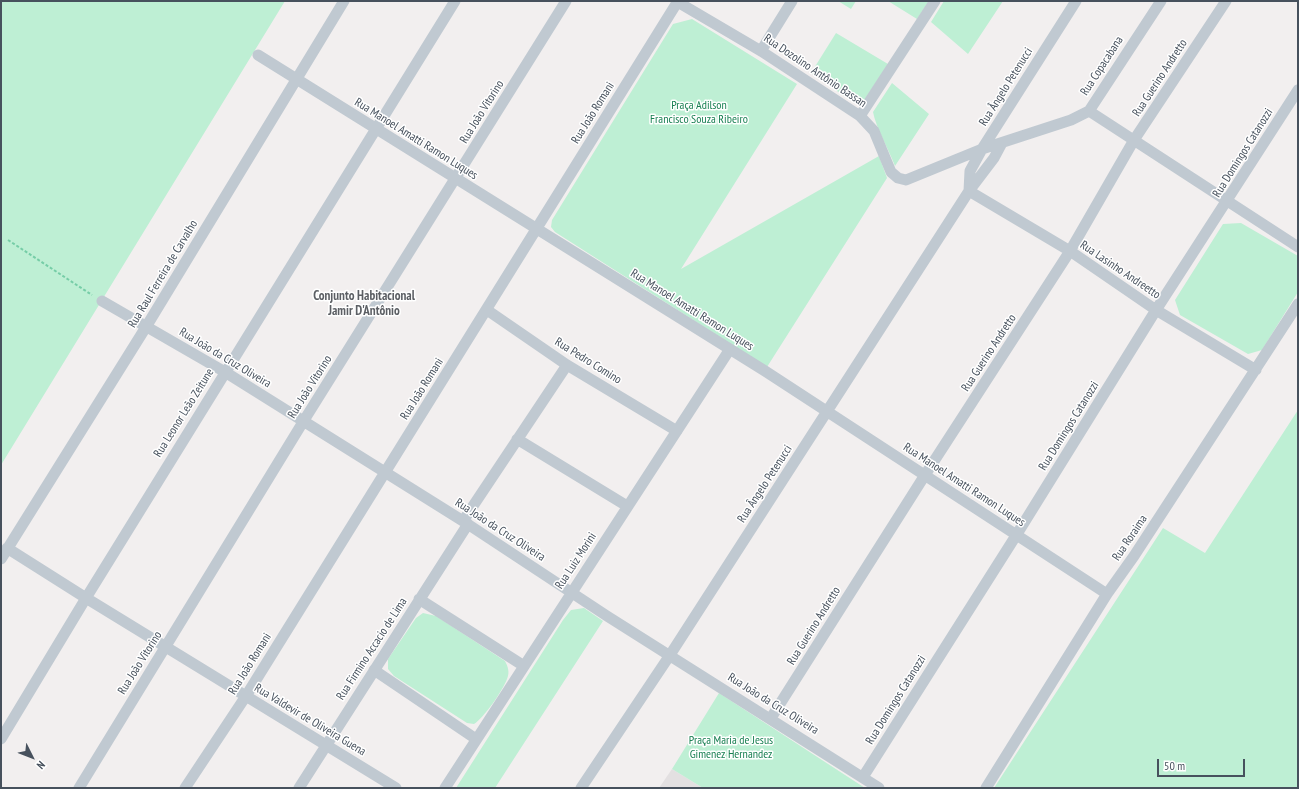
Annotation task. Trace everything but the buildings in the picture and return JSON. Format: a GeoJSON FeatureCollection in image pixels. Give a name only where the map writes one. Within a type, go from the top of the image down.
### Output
{"type":"FeatureCollection","features":[{"type":"Feature","properties":{"kind":"street","name":"Rua Raul Ferreira de Carvalho"},"geometry":{"type":"LineString","coordinates":[[1,559],[6,544],[146,327],[344,1]]}},
{"type":"Feature","properties":{"kind":"street","name":"Rua Leonor Leão Zeitune"},"geometry":{"type":"LineString","coordinates":[[1,739],[225,372],[455,1]]}},
{"type":"Feature","properties":{"kind":"street","name":"Rua João Vitorino"},"geometry":{"type":"LineString","coordinates":[[79,788],[303,422],[566,1]]}},
{"type":"Feature","properties":{"kind":"street","name":"Rua Dozolino Antônio Bassan"},"geometry":{"type":"LineString","coordinates":[[677,1],[761,51],[860,116],[874,132],[891,172],[898,178],[906,180],[982,149]]}},
{"type":"Feature","properties":{"kind":"street","name":"Rua João Romani"},"geometry":{"type":"LineString","coordinates":[[184,788],[246,696],[487,310],[677,1]]}},
{"type":"Feature","properties":{"kind":"street"},"geometry":{"type":"LineString","coordinates":[[761,51],[792,1]]}},
{"type":"Feature","properties":{"kind":"street"},"geometry":{"type":"LineString","coordinates":[[860,116],[935,1]]}},
{"type":"Feature","properties":{"kind":"street","name":"Rua Ângelo Petenucci"},"geometry":{"type":"LineString","coordinates":[[969,191],[970,171],[982,149],[1076,1]]}},
{"type":"Feature","properties":{"kind":"street","name":"Rua Copacabana"},"geometry":{"type":"LineString","coordinates":[[982,149],[1071,120],[1089,111],[1161,1]]}},
{"type":"Feature","properties":{"kind":"street","name":"Rua Guerino Andretto"},"geometry":{"type":"LineString","coordinates":[[771,718],[925,475],[1070,252],[1134,140],[1226,1]]}},
{"type":"Feature","properties":{"kind":"street","name":"Rua Manoel Amatti Ramon Luques"},"geometry":{"type":"LineString","coordinates":[[258,55],[730,349],[1017,534],[1107,594]]}},
{"type":"Feature","properties":{"kind":"street","name":"Rua Domingos Catanozzi"},"geometry":{"type":"LineString","coordinates":[[863,777],[1017,534],[1156,310],[1228,202],[1298,90]]}},
{"type":"Feature","properties":{"kind":"street"},"geometry":{"type":"LineString","coordinates":[[1089,111],[1298,247]]}},
{"type":"Feature","properties":{"kind":"street","name":"Rua Ângelo Petenucci"},"geometry":{"type":"LineString","coordinates":[[581,788],[670,655],[969,191],[994,158],[1002,143]]}},
{"type":"Feature","properties":{"kind":"street","name":"Rua Lasinho Andreetto"},"geometry":{"type":"LineString","coordinates":[[969,191],[1070,252],[1156,310],[1256,370]]}},
{"type":"Feature","properties":{"kind":"street","name":"Rua João da Cruz Oliveira"},"geometry":{"type":"LineString","coordinates":[[102,301],[225,372],[303,422],[466,522],[572,592],[879,788]]}},
{"type":"Feature","properties":{"kind":"street","name":"Rua Roraima"},"geometry":{"type":"LineString","coordinates":[[986,788],[1107,594],[1256,370],[1298,304]]}},
{"type":"Feature","properties":{"kind":"street","name":"Rua Pedro Comino"},"geometry":{"type":"LineString","coordinates":[[487,310],[567,365],[677,431]]}},
{"type":"Feature","properties":{"kind":"street","name":"Rua Luiz Morini"},"geometry":{"type":"LineString","coordinates":[[445,788],[730,349]]}},
{"type":"Feature","properties":{"kind":"street","name":"Rua Firmino Accacio de Lima"},"geometry":{"type":"LineString","coordinates":[[299,788],[419,599],[517,439],[567,365]]}},
{"type":"Feature","properties":{"kind":"street"},"geometry":{"type":"LineString","coordinates":[[517,439],[627,506]]}},
{"type":"Feature","properties":{"kind":"street","name":"Rua Valdevir de Oliveira Guena"},"geometry":{"type":"LineString","coordinates":[[6,544],[86,598],[396,788]]}},
{"type":"Feature","properties":{"kind":"street"},"geometry":{"type":"LineString","coordinates":[[419,599],[524,666]]}},
{"type":"Feature","properties":{"kind":"street"},"geometry":{"type":"LineString","coordinates":[[374,670],[476,739]]}},
{"type":"Feature","properties":{"kind":"path"},"geometry":{"type":"LineString","coordinates":[[8,240],[73,284],[102,301]]}},
{"type":"Feature","properties":{"kind":"shaded area"},"geometry":{"type":"Polygon","coordinates":[[[672,769],[703,788],[659,788],[672,769]]]}},
{"type":"Feature","properties":{"kind":"green space"},"geometry":{"type":"Polygon","coordinates":[[[1,1],[285,1],[1,465],[1,1]]]}},
{"type":"Feature","properties":{"kind":"green space"},"geometry":{"type":"Polygon","coordinates":[[[838,1],[856,1],[851,9],[838,1]]]}},
{"type":"Feature","properties":{"kind":"green space"},"geometry":{"type":"Polygon","coordinates":[[[888,1],[929,1],[917,19],[888,1]]]}},
{"type":"Feature","properties":{"kind":"green space"},"geometry":{"type":"Polygon","coordinates":[[[944,1],[1003,1],[968,54],[931,22],[944,1]]]}},
{"type":"Feature","properties":{"kind":"green space","name":"Praça Adilson Francisco Souza Ribeiro"},"geometry":{"type":"Polygon","coordinates":[[[692,19],[797,84],[681,269],[879,156],[887,178],[767,367],[555,232],[551,227],[552,220],[673,24],[692,19]]]}},
{"type":"Feature","properties":{"kind":"green space"},"geometry":{"type":"Polygon","coordinates":[[[836,33],[888,64],[865,99],[860,103],[853,102],[811,73],[836,33]]]}},
{"type":"Feature","properties":{"kind":"green space"},"geometry":{"type":"Polygon","coordinates":[[[892,83],[929,114],[895,166],[877,125],[873,112],[892,83]]]}},
{"type":"Feature","properties":{"kind":"green space"},"geometry":{"type":"Polygon","coordinates":[[[1241,223],[1298,256],[1298,292],[1262,350],[1248,354],[1180,315],[1175,300],[1223,224],[1241,223]]]}},
{"type":"Feature","properties":{"kind":"green space"},"geometry":{"type":"Polygon","coordinates":[[[1298,410],[1298,788],[994,788],[1163,528],[1205,553],[1298,410]]]}},
{"type":"Feature","properties":{"kind":"green space"},"geometry":{"type":"Polygon","coordinates":[[[584,608],[603,621],[495,788],[456,788],[563,620],[571,610],[584,608]]]}},
{"type":"Feature","properties":{"kind":"green space"},"geometry":{"type":"Polygon","coordinates":[[[423,613],[436,616],[506,663],[508,674],[505,684],[488,710],[474,724],[467,723],[394,676],[388,669],[388,659],[416,618],[423,613]]]}},
{"type":"Feature","properties":{"kind":"green space","name":"Praça Maria de Jesus Gimenez Hernandez"},"geometry":{"type":"Polygon","coordinates":[[[719,693],[865,788],[703,788],[672,769],[719,693]]]}},
{"type":"Feature","properties":{"kind":"district","name":"Conjunto Habitacional Jamir D'Antônio"},"geometry":{"type":"Point","coordinates":[364,304]}}]}
